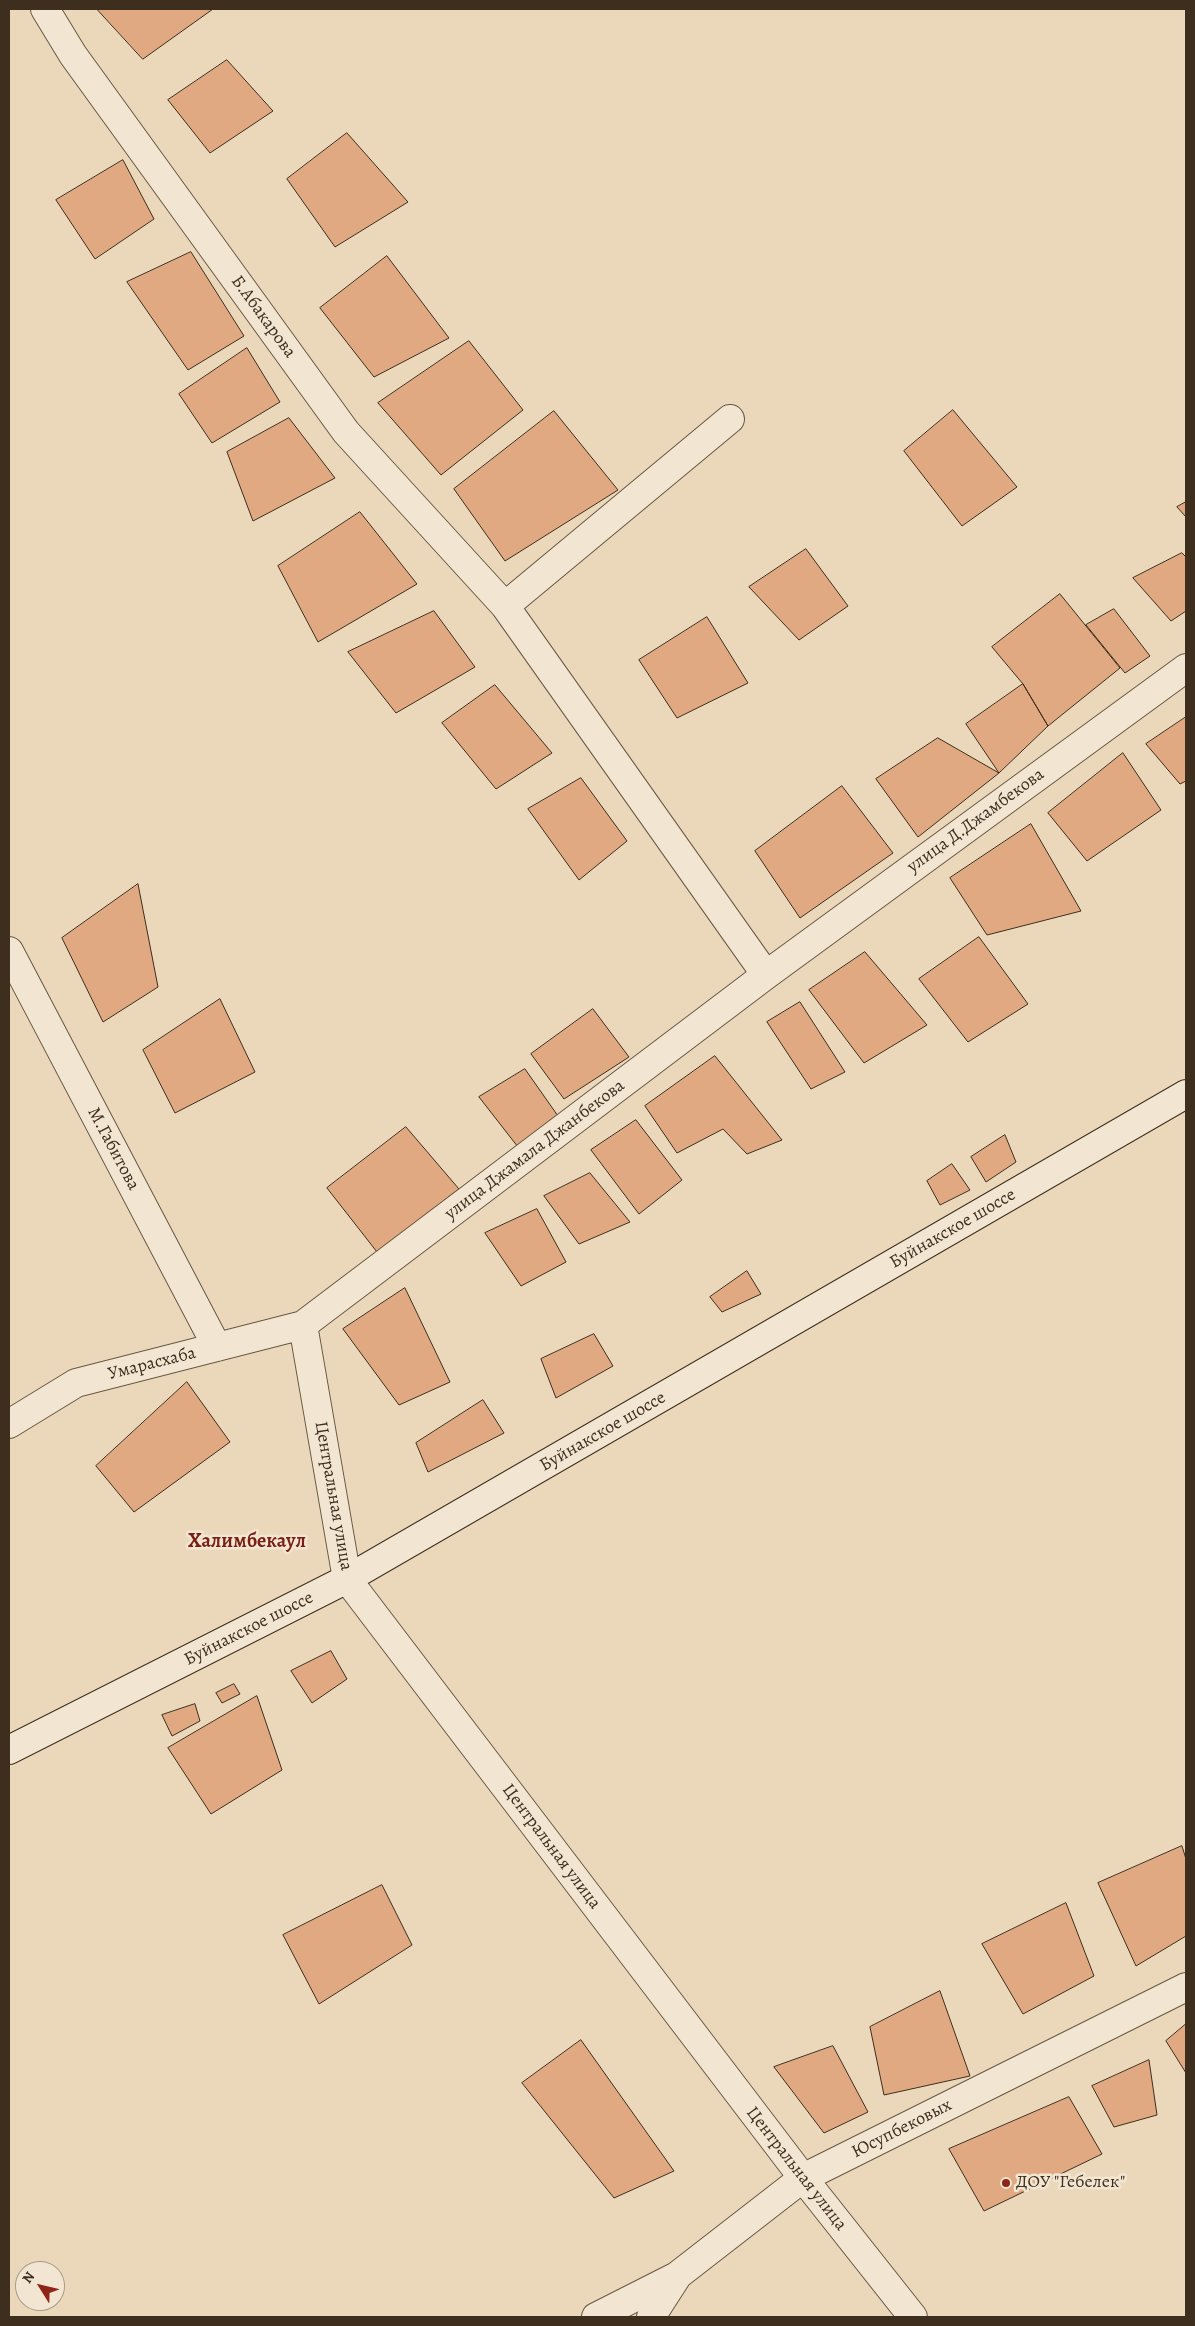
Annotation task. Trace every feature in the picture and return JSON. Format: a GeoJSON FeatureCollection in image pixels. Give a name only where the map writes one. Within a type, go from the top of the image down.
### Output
{"type":"FeatureCollection","features":[{"type":"Feature","properties":{"kind":"street","name":"Б.Абакарова"},"geometry":{"type":"LineString","coordinates":[[46,9],[73,55],[346,432],[505,606],[766,975]]}},
{"type":"Feature","properties":{"kind":"street"},"geometry":{"type":"LineString","coordinates":[[505,606],[730,419]]}},
{"type":"Feature","properties":{"kind":"street","name":"улица Д.Джамбекова"},"geometry":{"type":"LineString","coordinates":[[766,975],[1186,668]]}},
{"type":"Feature","properties":{"kind":"street","name":"М.Габитова"},"geometry":{"type":"LineString","coordinates":[[9,951],[217,1347]]}},
{"type":"Feature","properties":{"kind":"street","name":"улица Джамала Джанбекова"},"geometry":{"type":"LineString","coordinates":[[303,1325],[766,975]]}},
{"type":"Feature","properties":{"kind":"street","name":"Буйнакское шоссе"},"geometry":{"type":"LineString","coordinates":[[9,1750],[347,1579],[1186,1094]]}},
{"type":"Feature","properties":{"kind":"street","name":"Умарасхаба"},"geometry":{"type":"LineString","coordinates":[[9,1424],[76,1383],[303,1325]]}},
{"type":"Feature","properties":{"kind":"street","name":"Центральная улица"},"geometry":{"type":"LineString","coordinates":[[303,1325],[347,1579],[803,2178],[913,2317]]}},
{"type":"Feature","properties":{"kind":"street","name":"Юсупбековых"},"geometry":{"type":"LineString","coordinates":[[651,2317],[678,2275],[803,2178],[1186,1987]]}},
{"type":"Feature","properties":{"kind":"street"},"geometry":{"type":"LineString","coordinates":[[596,2317],[678,2275]]}},
{"type":"Feature","properties":{"kind":"building"},"geometry":{"type":"Polygon","coordinates":[[[97,9],[213,9],[143,59],[97,9]]]}},
{"type":"Feature","properties":{"kind":"building"},"geometry":{"type":"Polygon","coordinates":[[[227,60],[273,111],[210,153],[168,100],[227,60]]]}},
{"type":"Feature","properties":{"kind":"building"},"geometry":{"type":"Polygon","coordinates":[[[347,133],[408,202],[335,247],[287,179],[347,133]]]}},
{"type":"Feature","properties":{"kind":"building"},"geometry":{"type":"Polygon","coordinates":[[[123,160],[154,219],[95,259],[56,200],[123,160]]]}},
{"type":"Feature","properties":{"kind":"building"},"geometry":{"type":"Polygon","coordinates":[[[191,252],[244,336],[188,370],[127,282],[191,252]]]}},
{"type":"Feature","properties":{"kind":"building"},"geometry":{"type":"Polygon","coordinates":[[[387,256],[449,338],[374,377],[320,308],[387,256]]]}},
{"type":"Feature","properties":{"kind":"building"},"geometry":{"type":"Polygon","coordinates":[[[469,341],[523,410],[441,475],[378,403],[469,341]]]}},
{"type":"Feature","properties":{"kind":"building"},"geometry":{"type":"Polygon","coordinates":[[[247,348],[280,402],[212,443],[179,394],[247,348]]]}},
{"type":"Feature","properties":{"kind":"building"},"geometry":{"type":"Polygon","coordinates":[[[953,410],[1017,487],[962,526],[904,451],[953,410]]]}},
{"type":"Feature","properties":{"kind":"building"},"geometry":{"type":"Polygon","coordinates":[[[554,411],[618,490],[505,561],[454,489],[554,411]]]}},
{"type":"Feature","properties":{"kind":"building"},"geometry":{"type":"Polygon","coordinates":[[[289,418],[335,478],[253,521],[227,452],[289,418]]]}},
{"type":"Feature","properties":{"kind":"building"},"geometry":{"type":"Polygon","coordinates":[[[1186,502],[1186,517],[1177,507],[1186,502]]]}},
{"type":"Feature","properties":{"kind":"building"},"geometry":{"type":"Polygon","coordinates":[[[360,512],[417,584],[318,642],[278,566],[360,512]]]}},
{"type":"Feature","properties":{"kind":"building"},"geometry":{"type":"Polygon","coordinates":[[[806,549],[848,606],[799,640],[749,587],[806,549]]]}},
{"type":"Feature","properties":{"kind":"building"},"geometry":{"type":"Polygon","coordinates":[[[1182,553],[1186,557],[1186,611],[1171,621],[1133,578],[1182,553]]]}},
{"type":"Feature","properties":{"kind":"building"},"geometry":{"type":"Polygon","coordinates":[[[1060,594],[1120,668],[1048,726],[1023,684],[992,647],[1060,594]]]}},
{"type":"Feature","properties":{"kind":"building"},"geometry":{"type":"Polygon","coordinates":[[[1114,609],[1150,656],[1125,673],[1086,625],[1114,609]]]}},
{"type":"Feature","properties":{"kind":"building"},"geometry":{"type":"Polygon","coordinates":[[[434,611],[475,667],[396,713],[348,652],[434,611]]]}},
{"type":"Feature","properties":{"kind":"building"},"geometry":{"type":"Polygon","coordinates":[[[707,617],[748,683],[677,718],[639,660],[707,617]]]}},
{"type":"Feature","properties":{"kind":"building"},"geometry":{"type":"Polygon","coordinates":[[[1023,684],[1048,726],[999,773],[966,724],[1023,684]]]}},
{"type":"Feature","properties":{"kind":"building"},"geometry":{"type":"Polygon","coordinates":[[[495,685],[552,753],[496,789],[442,723],[495,685]]]}},
{"type":"Feature","properties":{"kind":"building"},"geometry":{"type":"Polygon","coordinates":[[[1186,717],[1186,781],[1180,784],[1146,744],[1186,717]]]}},
{"type":"Feature","properties":{"kind":"building"},"geometry":{"type":"Polygon","coordinates":[[[938,738],[999,773],[918,837],[876,779],[938,738]]]}},
{"type":"Feature","properties":{"kind":"building"},"geometry":{"type":"Polygon","coordinates":[[[1123,753],[1161,810],[1087,861],[1048,813],[1123,753]]]}},
{"type":"Feature","properties":{"kind":"building"},"geometry":{"type":"Polygon","coordinates":[[[581,778],[627,841],[579,880],[528,809],[581,778]]]}},
{"type":"Feature","properties":{"kind":"building"},"geometry":{"type":"Polygon","coordinates":[[[842,786],[893,853],[800,918],[755,851],[842,786]]]}},
{"type":"Feature","properties":{"kind":"building"},"geometry":{"type":"Polygon","coordinates":[[[1031,824],[1081,911],[987,935],[950,878],[1031,824]]]}},
{"type":"Feature","properties":{"kind":"building"},"geometry":{"type":"Polygon","coordinates":[[[138,884],[158,987],[103,1022],[62,938],[138,884]]]}},
{"type":"Feature","properties":{"kind":"building"},"geometry":{"type":"Polygon","coordinates":[[[979,937],[1028,1004],[968,1042],[919,979],[979,937]]]}},
{"type":"Feature","properties":{"kind":"building"},"geometry":{"type":"Polygon","coordinates":[[[865,952],[927,1025],[864,1063],[809,990],[865,952]]]}},
{"type":"Feature","properties":{"kind":"building"},"geometry":{"type":"Polygon","coordinates":[[[220,999],[255,1072],[175,1113],[143,1050],[220,999]]]}},
{"type":"Feature","properties":{"kind":"building"},"geometry":{"type":"Polygon","coordinates":[[[800,1002],[845,1072],[811,1089],[767,1022],[800,1002]]]}},
{"type":"Feature","properties":{"kind":"building"},"geometry":{"type":"Polygon","coordinates":[[[593,1009],[629,1057],[564,1099],[531,1054],[593,1009]]]}},
{"type":"Feature","properties":{"kind":"building"},"geometry":{"type":"Polygon","coordinates":[[[715,1056],[782,1140],[747,1154],[723,1129],[677,1153],[645,1106],[715,1056]]]}},
{"type":"Feature","properties":{"kind":"building"},"geometry":{"type":"Polygon","coordinates":[[[525,1069],[558,1116],[518,1147],[479,1097],[525,1069]]]}},
{"type":"Feature","properties":{"kind":"building"},"geometry":{"type":"Polygon","coordinates":[[[636,1120],[682,1180],[639,1214],[591,1150],[636,1120]]]}},
{"type":"Feature","properties":{"kind":"building"},"geometry":{"type":"Polygon","coordinates":[[[406,1127],[459,1189],[377,1252],[327,1188],[406,1127]]]}},
{"type":"Feature","properties":{"kind":"building"},"geometry":{"type":"Polygon","coordinates":[[[1005,1135],[1016,1162],[986,1182],[971,1157],[1005,1135]]]}},
{"type":"Feature","properties":{"kind":"building"},"geometry":{"type":"Polygon","coordinates":[[[952,1164],[970,1190],[940,1205],[927,1181],[952,1164]]]}},
{"type":"Feature","properties":{"kind":"building"},"geometry":{"type":"Polygon","coordinates":[[[590,1173],[630,1222],[579,1244],[544,1196],[590,1173]]]}},
{"type":"Feature","properties":{"kind":"building"},"geometry":{"type":"Polygon","coordinates":[[[537,1209],[566,1262],[521,1286],[485,1233],[537,1209]]]}},
{"type":"Feature","properties":{"kind":"building"},"geometry":{"type":"Polygon","coordinates":[[[747,1271],[761,1294],[722,1312],[710,1297],[747,1271]]]}},
{"type":"Feature","properties":{"kind":"building"},"geometry":{"type":"Polygon","coordinates":[[[405,1288],[450,1382],[399,1405],[343,1329],[405,1288]]]}},
{"type":"Feature","properties":{"kind":"building"},"geometry":{"type":"Polygon","coordinates":[[[594,1334],[613,1366],[556,1398],[541,1359],[594,1334]]]}},
{"type":"Feature","properties":{"kind":"building"},"geometry":{"type":"Polygon","coordinates":[[[187,1382],[230,1442],[134,1512],[96,1466],[187,1382]]]}},
{"type":"Feature","properties":{"kind":"building"},"geometry":{"type":"Polygon","coordinates":[[[483,1400],[504,1433],[428,1472],[416,1443],[483,1400]]]}},
{"type":"Feature","properties":{"kind":"building"},"geometry":{"type":"Polygon","coordinates":[[[331,1651],[347,1679],[312,1703],[291,1671],[331,1651]]]}},
{"type":"Feature","properties":{"kind":"building"},"geometry":{"type":"Polygon","coordinates":[[[234,1684],[240,1694],[222,1703],[216,1693],[234,1684]]]}},
{"type":"Feature","properties":{"kind":"building"},"geometry":{"type":"Polygon","coordinates":[[[257,1696],[282,1770],[211,1814],[168,1748],[257,1696]]]}},
{"type":"Feature","properties":{"kind":"building"},"geometry":{"type":"Polygon","coordinates":[[[195,1704],[200,1721],[172,1736],[162,1715],[195,1704]]]}},
{"type":"Feature","properties":{"kind":"building"},"geometry":{"type":"Polygon","coordinates":[[[1182,1846],[1186,1859],[1186,1936],[1136,1966],[1098,1883],[1182,1846]]]}},
{"type":"Feature","properties":{"kind":"building"},"geometry":{"type":"Polygon","coordinates":[[[382,1885],[412,1945],[319,2004],[283,1935],[382,1885]]]}},
{"type":"Feature","properties":{"kind":"building"},"geometry":{"type":"Polygon","coordinates":[[[1066,1903],[1094,1976],[1023,2014],[982,1944],[1066,1903]]]}},
{"type":"Feature","properties":{"kind":"building"},"geometry":{"type":"Polygon","coordinates":[[[940,1991],[970,2076],[884,2095],[870,2027],[940,1991]]]}},
{"type":"Feature","properties":{"kind":"building"},"geometry":{"type":"Polygon","coordinates":[[[1186,2024],[1186,2073],[1166,2041],[1186,2024]]]}},
{"type":"Feature","properties":{"kind":"building"},"geometry":{"type":"Polygon","coordinates":[[[581,2040],[674,2171],[614,2198],[522,2083],[581,2040]]]}},
{"type":"Feature","properties":{"kind":"building"},"geometry":{"type":"Polygon","coordinates":[[[833,2046],[868,2112],[824,2133],[774,2067],[833,2046]]]}},
{"type":"Feature","properties":{"kind":"building"},"geometry":{"type":"Polygon","coordinates":[[[1149,2060],[1157,2115],[1114,2127],[1092,2086],[1149,2060]]]}},
{"type":"Feature","properties":{"kind":"building","name":"ДОУ \"Гебелек\""},"geometry":{"type":"Polygon","coordinates":[[[1069,2097],[1102,2154],[984,2211],[949,2149],[1069,2097]]]}},
{"type":"Feature","properties":{"kind":"place","name":"ДОУ \"Гебелек\""},"geometry":{"type":"Point","coordinates":[1006,2183]}},
{"type":"Feature","properties":{"kind":"district","name":"Халимбекаул"},"geometry":{"type":"Point","coordinates":[247,1542]}}]}
